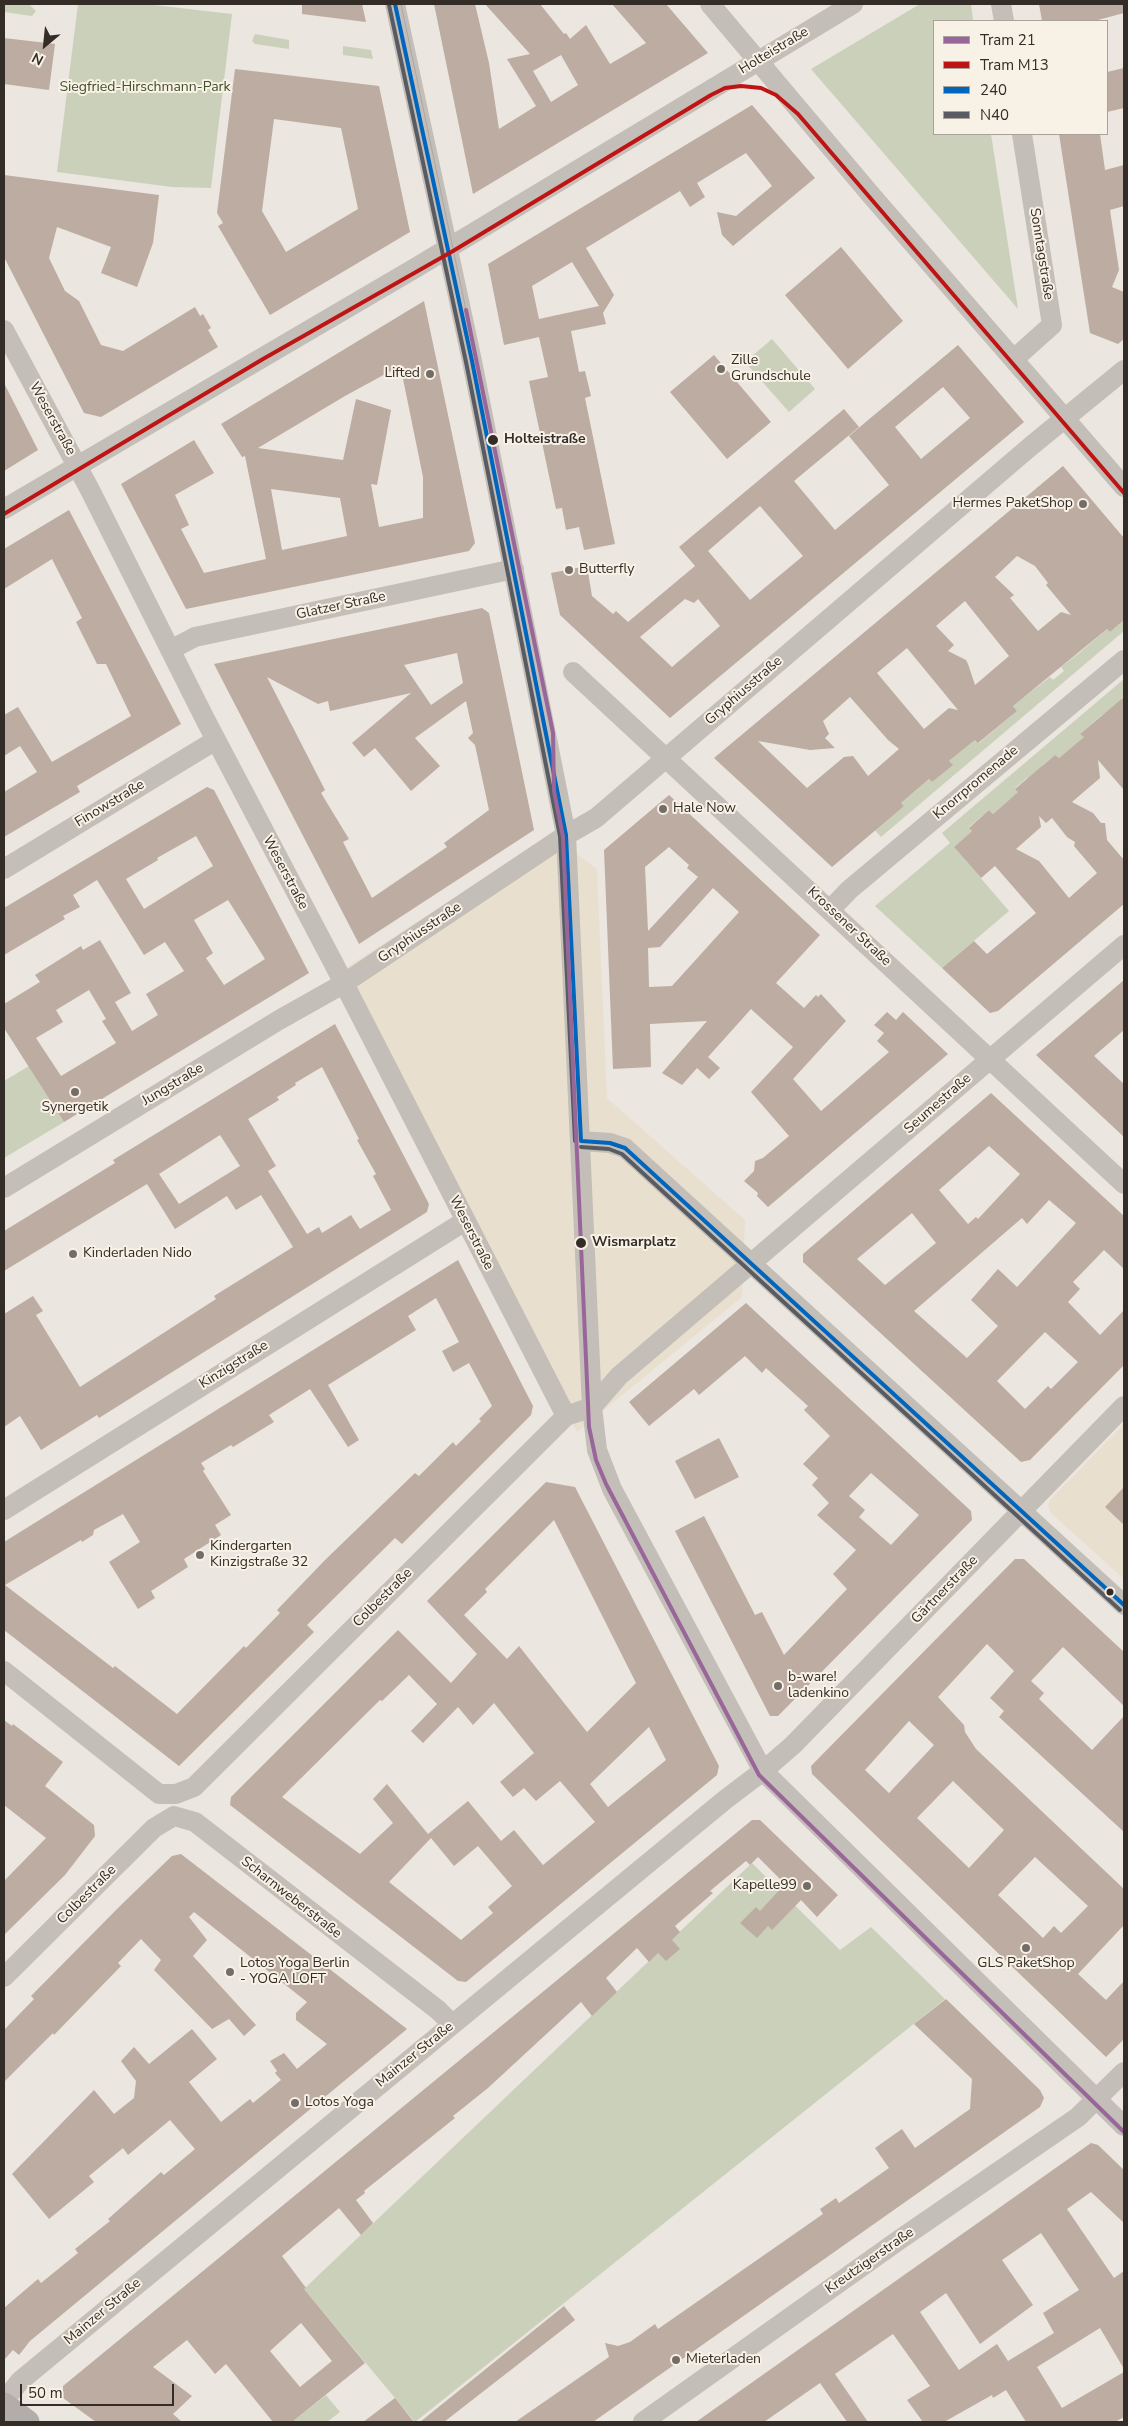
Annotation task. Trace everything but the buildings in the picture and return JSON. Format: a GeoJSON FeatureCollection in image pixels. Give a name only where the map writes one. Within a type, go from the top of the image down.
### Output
{"type":"FeatureCollection","features":[{"type":"Feature","properties":{"kind":"main road"},"geometry":{"type":"LineString","coordinates":[[4,2403],[27,2422]]}},
{"type":"Feature","properties":{"kind":"street"},"geometry":{"type":"LineString","coordinates":[[395,4],[449,248],[566,835],[592,1407],[597,1450],[612,1489],[763,1771],[1124,2126]]}},
{"type":"Feature","properties":{"kind":"street"},"geometry":{"type":"LineString","coordinates":[[710,4],[1124,487]]}},
{"type":"Feature","properties":{"kind":"street","name":"Holteistraße"},"geometry":{"type":"LineString","coordinates":[[4,509],[449,248],[853,4]]}},
{"type":"Feature","properties":{"kind":"street"},"geometry":{"type":"LineString","coordinates":[[1001,4],[1004,20]]}},
{"type":"Feature","properties":{"kind":"street","name":"Sonntagstraße"},"geometry":{"type":"LineString","coordinates":[[1014,359],[1052,325],[1022,135]]}},
{"type":"Feature","properties":{"kind":"street","name":"Weserstraße"},"geometry":{"type":"LineString","coordinates":[[4,330],[77,465],[216,740],[566,1416]]}},
{"type":"Feature","properties":{"kind":"street","name":"Gryphiusstraße"},"geometry":{"type":"LineString","coordinates":[[343,984],[566,835],[596,818],[1124,370]]}},
{"type":"Feature","properties":{"kind":"street","name":"Glatzer Straße"},"geometry":{"type":"LineString","coordinates":[[170,650],[195,638],[514,569]]}},
{"type":"Feature","properties":{"kind":"street","name":"Knorrpromenade"},"geometry":{"type":"LineString","coordinates":[[830,910],[849,890],[1124,660]]}},
{"type":"Feature","properties":{"kind":"street","name":"Krossener Straße"},"geometry":{"type":"LineString","coordinates":[[573,672],[1124,1184]]}},
{"type":"Feature","properties":{"kind":"street","name":"Finowstraße"},"geometry":{"type":"LineString","coordinates":[[4,868],[216,740]]}},
{"type":"Feature","properties":{"kind":"street","name":"Seumestraße"},"geometry":{"type":"LineString","coordinates":[[752,1263],[1124,945]]}},
{"type":"Feature","properties":{"kind":"street","name":"Jungstraße"},"geometry":{"type":"LineString","coordinates":[[4,1188],[262,1030],[343,984]]}},
{"type":"Feature","properties":{"kind":"street"},"geometry":{"type":"LineString","coordinates":[[581,1141],[610,1143],[625,1148],[1124,1605]]}},
{"type":"Feature","properties":{"kind":"street","name":"Kinzigstraße"},"geometry":{"type":"LineString","coordinates":[[4,1510],[465,1221]]}},
{"type":"Feature","properties":{"kind":"street"},"geometry":{"type":"LineString","coordinates":[[592,1407],[619,1376],[752,1263]]}},
{"type":"Feature","properties":{"kind":"street","name":"Gärtnerstraße"},"geometry":{"type":"LineString","coordinates":[[763,1771],[793,1744],[1124,1406]]}},
{"type":"Feature","properties":{"kind":"street","name":"Colbestraße"},"geometry":{"type":"LineString","coordinates":[[4,1671],[159,1794],[176,1794],[194,1787],[566,1416],[592,1407]]}},
{"type":"Feature","properties":{"kind":"street","name":"Mainzer Straße"},"geometry":{"type":"LineString","coordinates":[[4,2403],[20,2381],[726,1799],[763,1771]]}},
{"type":"Feature","properties":{"kind":"street","name":"Colbestraße"},"geometry":{"type":"LineString","coordinates":[[4,1977],[154,1828],[174,1816]]}},
{"type":"Feature","properties":{"kind":"street","name":"Scharnweberstraße"},"geometry":{"type":"LineString","coordinates":[[174,1816],[195,1822],[438,2010],[452,2024]]}},
{"type":"Feature","properties":{"kind":"street","name":"Kreutzigerstraße"},"geometry":{"type":"LineString","coordinates":[[643,2422],[899,2240],[1078,2117],[1124,2072]]}},
{"type":"Feature","properties":{"kind":"green space"},"geometry":{"type":"Polygon","coordinates":[[[4,4],[30,5],[36,11],[32,16],[4,12],[4,4]]]}},
{"type":"Feature","properties":{"kind":"green space","name":"Siegfried-Hirschmann-Park"},"geometry":{"type":"Polygon","coordinates":[[[78,4],[145,4],[232,14],[211,188],[172,187],[57,172],[78,4]]]}},
{"type":"Feature","properties":{"kind":"green space"},"geometry":{"type":"Polygon","coordinates":[[[920,4],[971,4],[973,20],[933,20],[933,135],[991,135],[1018,309],[811,69],[920,4]]]}},
{"type":"Feature","properties":{"kind":"green space"},"geometry":{"type":"Polygon","coordinates":[[[255,34],[289,40],[289,49],[255,44],[252,41],[255,34]]]}},
{"type":"Feature","properties":{"kind":"green space"},"geometry":{"type":"Polygon","coordinates":[[[343,46],[371,50],[373,59],[343,55],[343,46]]]}},
{"type":"Feature","properties":{"kind":"green space"},"geometry":{"type":"Polygon","coordinates":[[[772,339],[815,389],[789,412],[745,362],[772,339]]]}},
{"type":"Feature","properties":{"kind":"green space"},"geometry":{"type":"Polygon","coordinates":[[[1124,620],[1124,631],[881,837],[872,827],[904,806],[901,803],[929,779],[932,782],[952,765],[949,761],[975,740],[979,743],[1017,711],[1013,706],[1020,700],[1050,677],[1053,680],[1064,671],[1061,667],[1107,629],[1110,632],[1124,620]]]}},
{"type":"Feature","properties":{"kind":"green space"},"geometry":{"type":"Polygon","coordinates":[[[1124,679],[1124,696],[1121,699],[1124,704],[1102,715],[1081,733],[1084,737],[1059,758],[1055,755],[1044,764],[1030,782],[1027,778],[1015,788],[1018,792],[993,814],[989,810],[969,827],[972,831],[954,847],[1009,911],[942,968],[875,906],[950,843],[942,833],[1124,679]]]}},
{"type":"Feature","properties":{"kind":"green space"},"geometry":{"type":"Polygon","coordinates":[[[29,1066],[64,1122],[4,1158],[4,1081],[29,1066]]]}},
{"type":"Feature","properties":{"kind":"green space"},"geometry":{"type":"Polygon","coordinates":[[[752,1863],[840,1950],[871,1927],[945,1999],[415,2422],[304,2289],[752,1863]]]}},
{"type":"Feature","properties":{"kind":"green space"},"geometry":{"type":"Polygon","coordinates":[[[326,2395],[340,2412],[327,2422],[292,2422],[326,2395]]]}},
{"type":"Feature","properties":{"kind":"shaded area","name":"Wismarplatz"},"geometry":{"type":"Polygon","coordinates":[[[552,835],[597,869],[607,1098],[745,1220],[742,1297],[577,1432],[347,967],[552,835]]]}},
{"type":"Feature","properties":{"kind":"shaded area"},"geometry":{"type":"Polygon","coordinates":[[[1124,1424],[1124,1579],[1051,1513],[1048,1505],[1050,1500],[1124,1424]]]}},
{"type":"Feature","properties":{"kind":"tram line"},"geometry":{"type":"LineString","coordinates":[[401,4],[466,310]]}},
{"type":"Feature","properties":{"kind":"tram line","name":"M13"},"geometry":{"type":"LineString","coordinates":[[4,514],[263,359],[453,251],[711,95],[725,88],[741,86],[761,88],[776,95],[798,114],[1124,493]]}},
{"type":"Feature","properties":{"kind":"tram line","name":"21"},"geometry":{"type":"LineString","coordinates":[[466,310],[553,733],[554,791],[563,837],[589,1427],[596,1460],[606,1484],[759,1775],[1124,2132]]}},
{"type":"Feature","properties":{"kind":"transit line","name":"240"},"geometry":{"type":"LineString","coordinates":[[395,4],[472,361],[566,835],[581,1141]]}},
{"type":"Feature","properties":{"kind":"transit line","name":"N40"},"geometry":{"type":"LineString","coordinates":[[389,5],[466,362],[560,836],[575,1141]]}},
{"type":"Feature","properties":{"kind":"transit line","name":"240"},"geometry":{"type":"LineString","coordinates":[[581,1141],[610,1143],[625,1148],[1124,1605]]}},
{"type":"Feature","properties":{"kind":"transit line","name":"N40"},"geometry":{"type":"LineString","coordinates":[[581,1147],[609,1149],[622,1154],[1120,1610]]}},
{"type":"Feature","properties":{"kind":"place","name":"Zille Grundschule"},"geometry":{"type":"Point","coordinates":[721,369]}},
{"type":"Feature","properties":{"kind":"place","name":"Lifted"},"geometry":{"type":"Point","coordinates":[430,374]}},
{"type":"Feature","properties":{"kind":"place","name":"Holteistraße"},"geometry":{"type":"Point","coordinates":[493,440]}},
{"type":"Feature","properties":{"kind":"place","name":"Hermes PaketShop"},"geometry":{"type":"Point","coordinates":[1083,504]}},
{"type":"Feature","properties":{"kind":"place","name":"Butterfly"},"geometry":{"type":"Point","coordinates":[569,570]}},
{"type":"Feature","properties":{"kind":"place","name":"Hale Now"},"geometry":{"type":"Point","coordinates":[663,809]}},
{"type":"Feature","properties":{"kind":"place","name":"Synergetik"},"geometry":{"type":"Point","coordinates":[75,1092]}},
{"type":"Feature","properties":{"kind":"place","name":"Wismarplatz"},"geometry":{"type":"Point","coordinates":[581,1243]}},
{"type":"Feature","properties":{"kind":"place","name":"Kinderladen Nido"},"geometry":{"type":"Point","coordinates":[73,1254]}},
{"type":"Feature","properties":{"kind":"place","name":"Kindergarten Kinzigstraße 32"},"geometry":{"type":"Point","coordinates":[200,1555]}},
{"type":"Feature","properties":{"kind":"place","name":"b-ware! ladenkino"},"geometry":{"type":"Point","coordinates":[778,1686]}},
{"type":"Feature","properties":{"kind":"place","name":"Kapelle99"},"geometry":{"type":"Point","coordinates":[807,1886]}},
{"type":"Feature","properties":{"kind":"place","name":"GLS PaketShop"},"geometry":{"type":"Point","coordinates":[1026,1948]}},
{"type":"Feature","properties":{"kind":"place","name":"Lotos Yoga Berlin - YOGA LOFT"},"geometry":{"type":"Point","coordinates":[230,1972]}},
{"type":"Feature","properties":{"kind":"place","name":"Lotos Yoga"},"geometry":{"type":"Point","coordinates":[295,2103]}},
{"type":"Feature","properties":{"kind":"place","name":"Mieterladen"},"geometry":{"type":"Point","coordinates":[676,2360]}}]}
